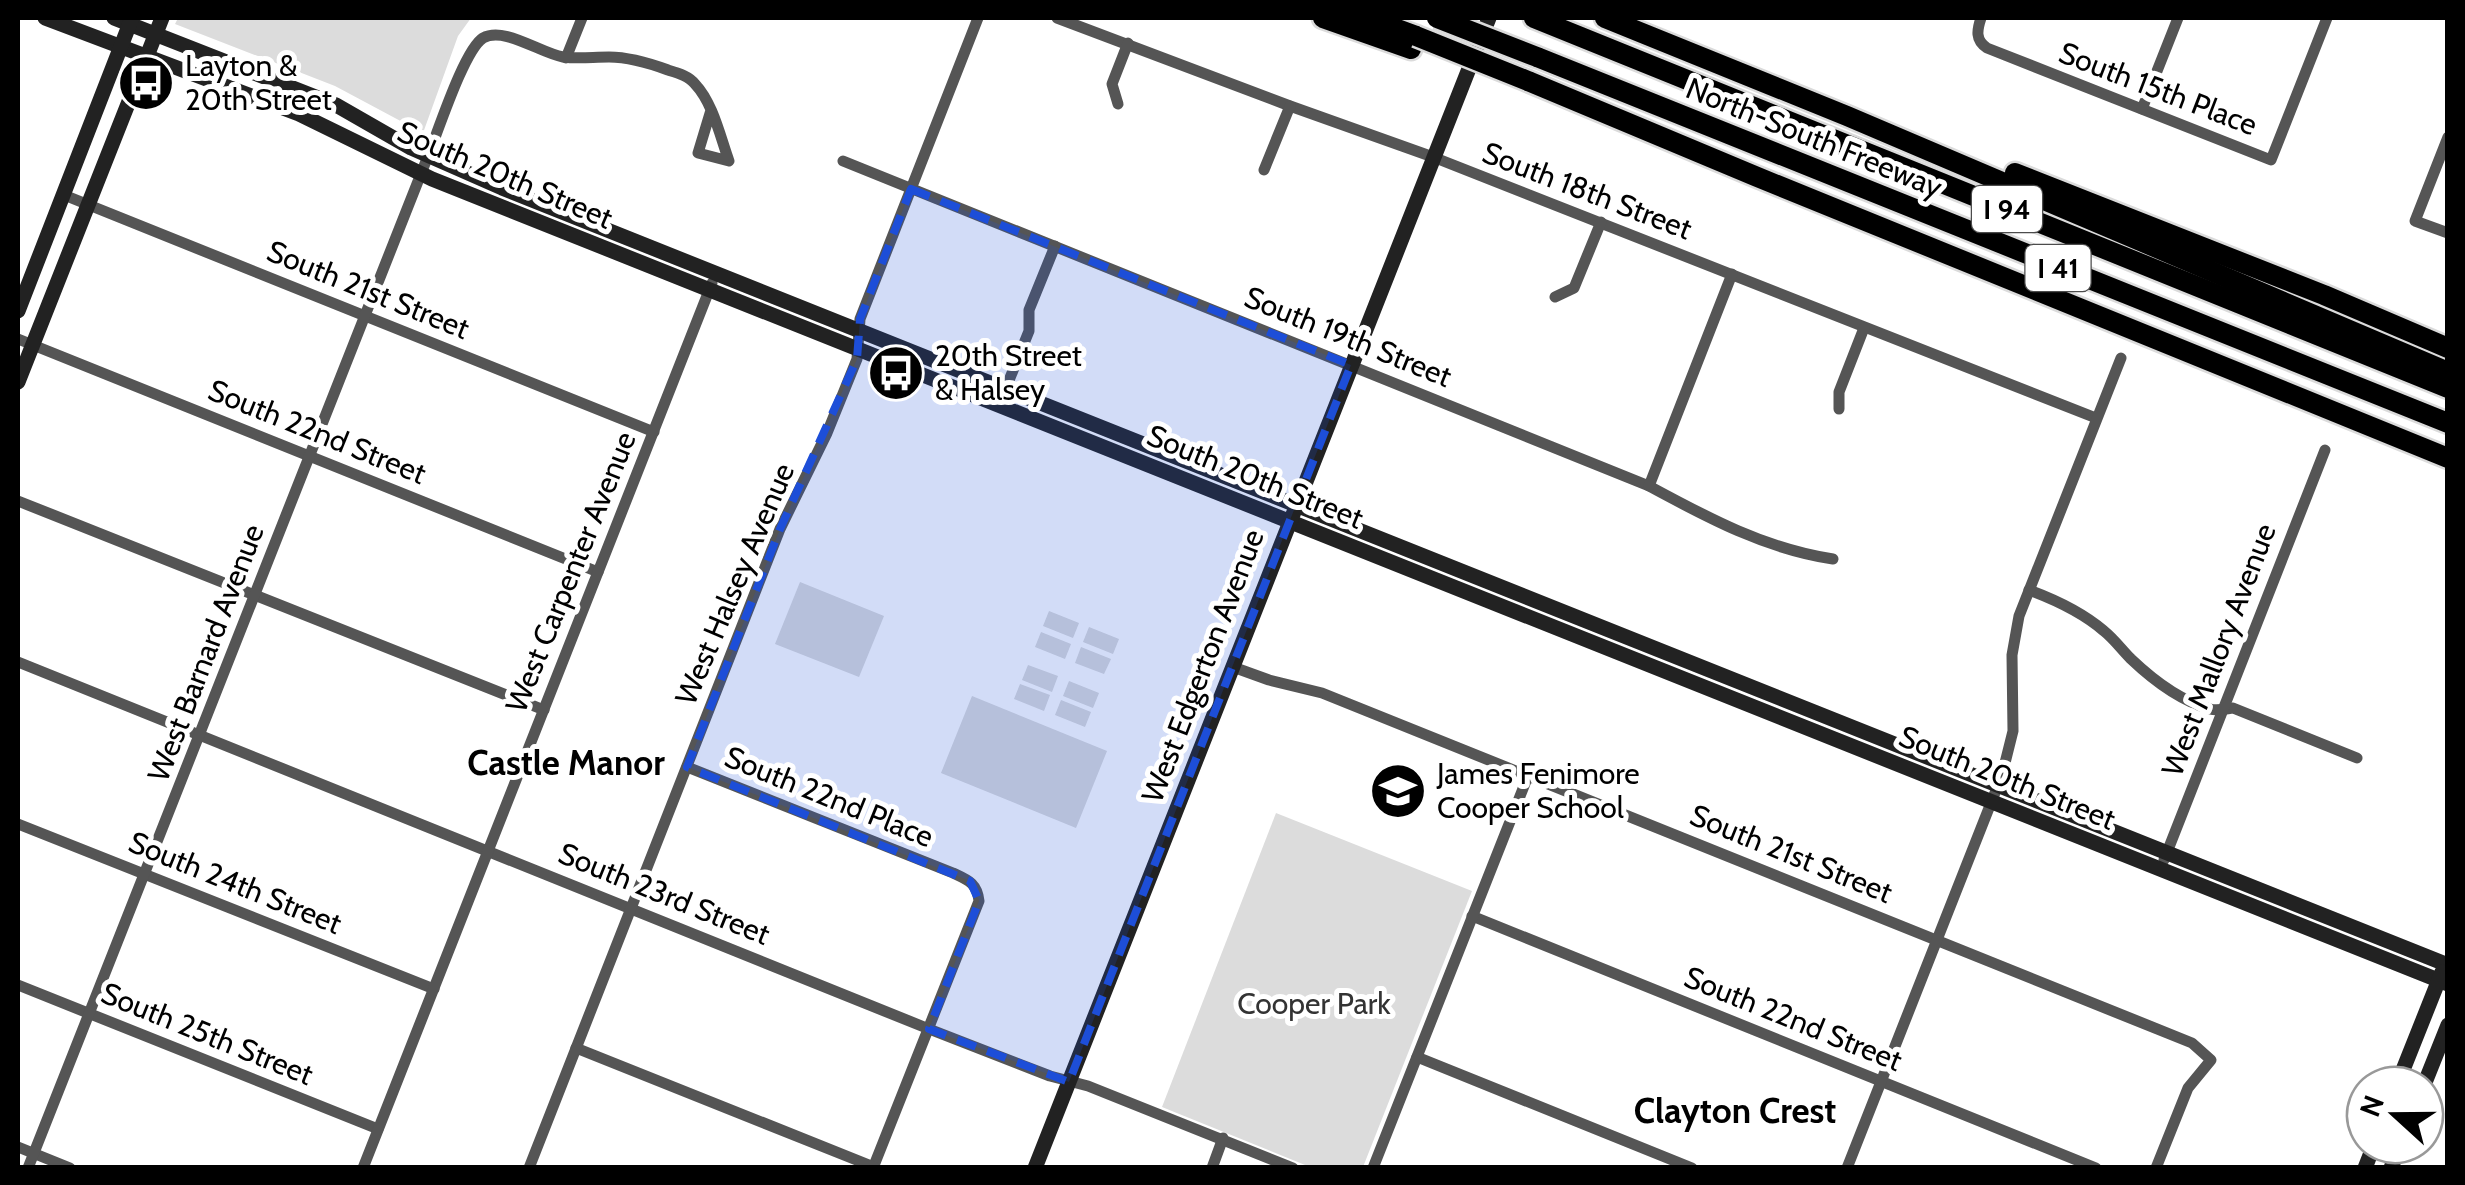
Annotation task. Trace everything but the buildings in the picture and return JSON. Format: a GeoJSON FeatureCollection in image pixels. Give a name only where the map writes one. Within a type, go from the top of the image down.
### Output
{"type":"FeatureCollection","features":[{"type":"Feature","properties":{"kind":"highway"},"geometry":{"type":"LineString","coordinates":[[1323,18],[1413,42],[1638,126],[2448,458]]}},
{"type":"Feature","properties":{"kind":"highway"},"geometry":{"type":"LineString","coordinates":[[1368,18],[1413,42]]}},
{"type":"Feature","properties":{"kind":"highway","name":"North-South Freeway"},"geometry":{"type":"LineString","coordinates":[[1437,18],[2448,424]]}},
{"type":"Feature","properties":{"kind":"highway","name":"I 41"},"geometry":{"type":"LineString","coordinates":[[1605,18],[1847,116],[2448,372]]}},
{"type":"Feature","properties":{"kind":"highway","name":"North-South Freeway"},"geometry":{"type":"LineString","coordinates":[[1542,21],[2448,388]]}},
{"type":"Feature","properties":{"kind":"highway"},"geometry":{"type":"LineString","coordinates":[[1847,116],[2100,206],[2448,348]]}},
{"type":"Feature","properties":{"kind":"street","name":"South 20th Street"},"geometry":{"type":"LineString","coordinates":[[45,18],[299,114],[422,173],[710,290],[2443,982]]}},
{"type":"Feature","properties":{"kind":"street"},"geometry":{"type":"LineString","coordinates":[[18,382],[25,342],[88,204],[162,18]]}},
{"type":"Feature","properties":{"kind":"street"},"geometry":{"type":"LineString","coordinates":[[566,58],[582,18]]}},
{"type":"Feature","properties":{"kind":"street","name":"West Halsey Avenue"},"geometry":{"type":"LineString","coordinates":[[529,1168],[780,529],[858,359],[860,317],[978,18]]}},
{"type":"Feature","properties":{"kind":"street","name":"South 18th Street"},"geometry":{"type":"LineString","coordinates":[[1057,18],[1433,157],[2096,418]]}},
{"type":"Feature","properties":{"kind":"street","name":"West Edgerton Avenue"},"geometry":{"type":"LineString","coordinates":[[1036,1168],[1489,18]]}},
{"type":"Feature","properties":{"kind":"street","name":"South 15th Place"},"geometry":{"type":"LineString","coordinates":[[1981,18],[1978,35],[1986,48],[2271,160],[2328,18]]}},
{"type":"Feature","properties":{"kind":"street"},"geometry":{"type":"LineString","coordinates":[[2142,109],[2178,18]]}},
{"type":"Feature","properties":{"kind":"street","name":"South 20th Street"},"geometry":{"type":"LineString","coordinates":[[125,20],[336,105],[428,156],[502,188],[2447,962]]}},
{"type":"Feature","properties":{"kind":"street"},"geometry":{"type":"LineString","coordinates":[[18,310],[120,46],[125,20]]}},
{"type":"Feature","properties":{"kind":"street"},"geometry":{"type":"LineString","coordinates":[[428,156],[476,45],[499,34],[566,58],[612,56],[672,71],[697,85],[711,110]]}},
{"type":"Feature","properties":{"kind":"street"},"geometry":{"type":"LineString","coordinates":[[1118,104],[1112,84],[1128,43]]}},
{"type":"Feature","properties":{"kind":"street"},"geometry":{"type":"LineString","coordinates":[[1264,170],[1290,106]]}},
{"type":"Feature","properties":{"kind":"street"},"geometry":{"type":"LineString","coordinates":[[2448,137],[2415,221],[2448,233]]}},
{"type":"Feature","properties":{"kind":"street","name":"West Barnard Avenue"},"geometry":{"type":"LineString","coordinates":[[28,1168],[428,156]]}},
{"type":"Feature","properties":{"kind":"street","name":"South 19th Street"},"geometry":{"type":"LineString","coordinates":[[843,162],[1650,486],[1746,535],[1802,554],[1833,559]]}},
{"type":"Feature","properties":{"kind":"street","name":"South 21st Street"},"geometry":{"type":"LineString","coordinates":[[64,195],[654,432]]}},
{"type":"Feature","properties":{"kind":"street"},"geometry":{"type":"LineString","coordinates":[[1555,298],[1574,288],[1601,222]]}},
{"type":"Feature","properties":{"kind":"street"},"geometry":{"type":"LineString","coordinates":[[1000,405],[1029,331],[1029,310],[1054,246]]}},
{"type":"Feature","properties":{"kind":"street","name":"West Carpenter Avenue"},"geometry":{"type":"LineString","coordinates":[[363,1168],[716,274]]}},
{"type":"Feature","properties":{"kind":"street"},"geometry":{"type":"LineString","coordinates":[[1650,486],[1732,274]]}},
{"type":"Feature","properties":{"kind":"street"},"geometry":{"type":"LineString","coordinates":[[1840,408],[1839,392],[1864,328]]}},
{"type":"Feature","properties":{"kind":"street","name":"South 22nd Street"},"geometry":{"type":"LineString","coordinates":[[25,342],[598,572]]}},
{"type":"Feature","properties":{"kind":"street"},"geometry":{"type":"LineString","coordinates":[[1848,1168],[2009,756],[2015,635],[2029,590],[2121,358]]}},
{"type":"Feature","properties":{"kind":"street","name":"West Mallory Avenue"},"geometry":{"type":"LineString","coordinates":[[2160,869],[2324,450]]}},
{"type":"Feature","properties":{"kind":"street"},"geometry":{"type":"LineString","coordinates":[[18,501],[544,710]]}},
{"type":"Feature","properties":{"kind":"street"},"geometry":{"type":"LineString","coordinates":[[2029,590],[2085,617],[2170,689],[2212,710],[2232,708],[2357,758]]}},
{"type":"Feature","properties":{"kind":"street","name":"South 23rd Street"},"geometry":{"type":"LineString","coordinates":[[18,662],[928,1029],[1088,1086],[1293,1168]]}},
{"type":"Feature","properties":{"kind":"street","name":"South 21st Street"},"geometry":{"type":"LineString","coordinates":[[1233,667],[1322,692],[2192,1043],[2211,1060],[2188,1088],[2156,1168]]}},
{"type":"Feature","properties":{"kind":"street","name":"South 22nd Place"},"geometry":{"type":"LineString","coordinates":[[687,767],[970,881],[978,890],[978,900],[928,1029]]}},
{"type":"Feature","properties":{"kind":"street"},"geometry":{"type":"LineString","coordinates":[[1374,1168],[1528,776]]}},
{"type":"Feature","properties":{"kind":"street","name":"South 24th Street"},"geometry":{"type":"LineString","coordinates":[[18,824],[434,989]]}},
{"type":"Feature","properties":{"kind":"street","name":"South 22nd Street"},"geometry":{"type":"LineString","coordinates":[[1472,916],[2096,1168]]}},
{"type":"Feature","properties":{"kind":"street"},"geometry":{"type":"LineString","coordinates":[[2406,1065],[2443,982],[2447,962]]}},
{"type":"Feature","properties":{"kind":"street","name":"South 25th Street"},"geometry":{"type":"LineString","coordinates":[[18,985],[378,1129]]}},
{"type":"Feature","properties":{"kind":"street"},"geometry":{"type":"LineString","coordinates":[[2432,1065],[2448,1026]]}},
{"type":"Feature","properties":{"kind":"street"},"geometry":{"type":"LineString","coordinates":[[576,1048],[873,1167],[928,1029]]}},
{"type":"Feature","properties":{"kind":"street"},"geometry":{"type":"LineString","coordinates":[[2415,1041],[2438,1050]]}},
{"type":"Feature","properties":{"kind":"street"},"geometry":{"type":"LineString","coordinates":[[1417,1057],[1692,1168]]}},
{"type":"Feature","properties":{"kind":"street"},"geometry":{"type":"LineString","coordinates":[[1212,1168],[1223,1138]]}},
{"type":"Feature","properties":{"kind":"street"},"geometry":{"type":"LineString","coordinates":[[18,1147],[70,1168]]}},
{"type":"Feature","properties":{"kind":"highlighted area"},"geometry":{"type":"Polygon","coordinates":[[[911,189],[1351,365],[1069,1082],[929,1029],[979,901],[970,881],[687,767],[780,529],[857,359],[860,319],[911,189]]]}},
{"type":"Feature","properties":{"kind":"green space"},"geometry":{"type":"Polygon","coordinates":[[[178,18],[471,18],[458,36],[423,133],[335,86],[175,24],[178,18]]]}},
{"type":"Feature","properties":{"kind":"green space"},"geometry":{"type":"Polygon","coordinates":[[[800,582],[884,616],[859,677],[775,644],[800,582]]]}},
{"type":"Feature","properties":{"kind":"green space"},"geometry":{"type":"Polygon","coordinates":[[[1049,611],[1079,623],[1073,638],[1043,626],[1049,611]]]}},
{"type":"Feature","properties":{"kind":"green space"},"geometry":{"type":"Polygon","coordinates":[[[1089,627],[1119,639],[1113,654],[1083,642],[1089,627]]]}},
{"type":"Feature","properties":{"kind":"green space"},"geometry":{"type":"Polygon","coordinates":[[[1041,632],[1071,644],[1065,659],[1035,647],[1041,632]]]}},
{"type":"Feature","properties":{"kind":"green space"},"geometry":{"type":"Polygon","coordinates":[[[1081,647],[1111,659],[1104,674],[1075,663],[1081,647]]]}},
{"type":"Feature","properties":{"kind":"green space"},"geometry":{"type":"Polygon","coordinates":[[[1028,665],[1058,676],[1052,692],[1022,680],[1028,665]]]}},
{"type":"Feature","properties":{"kind":"green space"},"geometry":{"type":"Polygon","coordinates":[[[1069,681],[1099,693],[1093,708],[1063,696],[1069,681]]]}},
{"type":"Feature","properties":{"kind":"green space"},"geometry":{"type":"Polygon","coordinates":[[[1020,684],[1050,695],[1044,711],[1014,699],[1020,684]]]}},
{"type":"Feature","properties":{"kind":"green space"},"geometry":{"type":"Polygon","coordinates":[[[972,696],[1107,751],[1076,828],[941,773],[972,696]]]}},
{"type":"Feature","properties":{"kind":"green space"},"geometry":{"type":"Polygon","coordinates":[[[1061,700],[1091,712],[1085,727],[1055,715],[1061,700]]]}},
{"type":"Feature","properties":{"kind":"green space","name":"Cooper Park"},"geometry":{"type":"Polygon","coordinates":[[[1276,813],[1472,891],[1363,1167],[1310,1167],[1162,1107],[1276,813]]]}},
{"type":"Feature","properties":{"kind":"place","name":"Layton & 20th Street"},"geometry":{"type":"Point","coordinates":[146,83]}},
{"type":"Feature","properties":{"kind":"place","name":"20th Street & Halsey"},"geometry":{"type":"Point","coordinates":[896,373]}},
{"type":"Feature","properties":{"kind":"place","name":"James Fenimore Cooper School"},"geometry":{"type":"Point","coordinates":[1398,791]}},
{"type":"Feature","properties":{"kind":"district","name":"Castle Manor"},"geometry":{"type":"Point","coordinates":[566,763]}},
{"type":"Feature","properties":{"kind":"district","name":"Clayton Crest"},"geometry":{"type":"Point","coordinates":[1735,1111]}}]}
